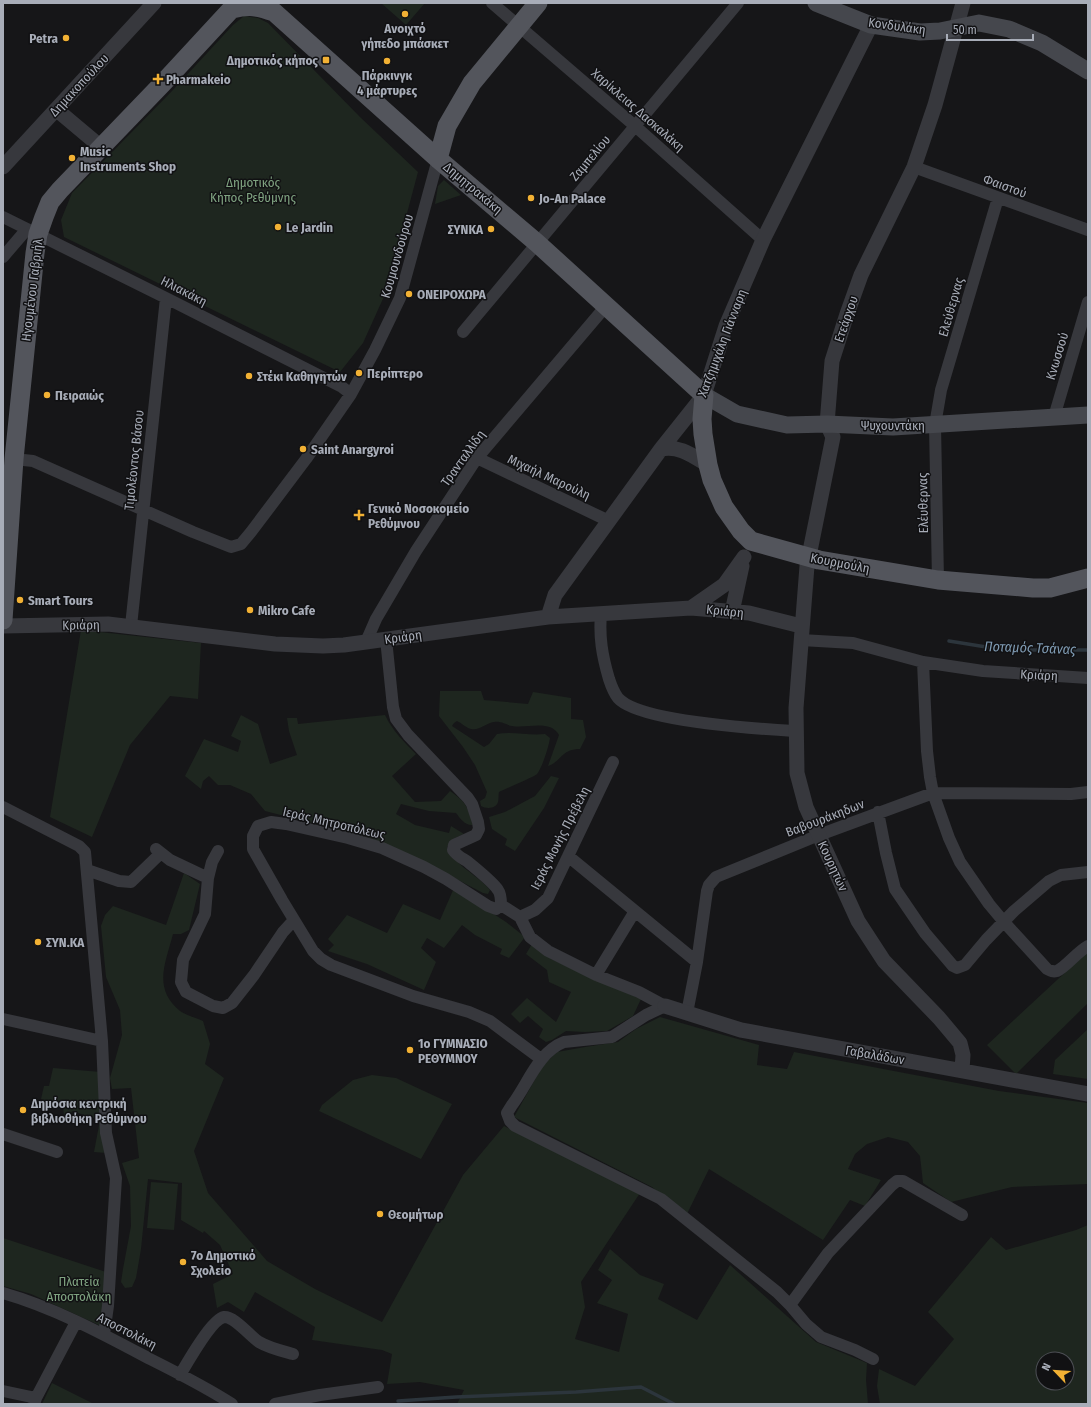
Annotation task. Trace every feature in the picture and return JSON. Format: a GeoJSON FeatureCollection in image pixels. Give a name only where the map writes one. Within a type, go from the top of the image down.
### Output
{"type":"FeatureCollection","features":[{"type":"Feature","properties":{"kind":"main road"},"geometry":{"type":"LineString","coordinates":[[438,160],[447,126],[472,83],[538,3]]}},
{"type":"Feature","properties":{"kind":"main road","name":"Κονδυλάκη"},"geometry":{"type":"LineString","coordinates":[[816,3],[871,25],[920,32],[940,31],[979,23],[1009,29],[1042,43],[1088,71]]}},
{"type":"Feature","properties":{"kind":"main road","name":"Δημητρακάκη"},"geometry":{"type":"LineString","coordinates":[[234,6],[261,8],[272,7],[438,160],[537,243],[704,395]]}},
{"type":"Feature","properties":{"kind":"main road","name":"Ηγουμένου Γαβριήλ"},"geometry":{"type":"LineString","coordinates":[[3,620],[6,548],[32,276],[33,232],[55,196],[234,6]]}},
{"type":"Feature","properties":{"kind":"main road"},"geometry":{"type":"LineString","coordinates":[[704,395],[702,419],[708,465],[717,493],[741,531],[748,549]]}},
{"type":"Feature","properties":{"kind":"main road","name":"Ψυχουντάκη"},"geometry":{"type":"LineString","coordinates":[[704,395],[737,414],[787,425],[827,424],[893,427],[1088,414]]}},
{"type":"Feature","properties":{"kind":"main road","name":"Κουρμούλη"},"geometry":{"type":"LineString","coordinates":[[748,549],[808,557],[938,580],[1033,588],[1050,588],[1088,578]]}},
{"type":"Feature","properties":{"kind":"street","name":"Δημακοπούλου"},"geometry":{"type":"LineString","coordinates":[[3,167],[154,3]]}},
{"type":"Feature","properties":{"kind":"street","name":"Χαρίκλειας Δασκαλάκη"},"geometry":{"type":"LineString","coordinates":[[492,3],[635,126],[763,240]]}},
{"type":"Feature","properties":{"kind":"street","name":"Ζαμπελίου"},"geometry":{"type":"LineString","coordinates":[[463,332],[738,3]]}},
{"type":"Feature","properties":{"kind":"street","name":"Ετεάρχου"},"geometry":{"type":"LineString","coordinates":[[801,633],[808,557],[833,437],[827,424],[832,361],[847,314],[862,275],[914,167],[935,105],[963,3]]}},
{"type":"Feature","properties":{"kind":"street","name":"Χατζημιχάλη Γιάνναρη"},"geometry":{"type":"LineString","coordinates":[[548,617],[555,595],[661,449],[704,395],[726,326],[763,240],[871,25]]}},
{"type":"Feature","properties":{"kind":"street"},"geometry":{"type":"LineString","coordinates":[[57,110],[101,147]]}},
{"type":"Feature","properties":{"kind":"street","name":"Κουμουνδούρου"},"geometry":{"type":"LineString","coordinates":[[142,510],[231,547],[241,544],[252,532],[306,459],[350,394],[375,350],[400,298],[438,160]]}},
{"type":"Feature","properties":{"kind":"street","name":"Φαιστού"},"geometry":{"type":"LineString","coordinates":[[914,167],[1088,230]]}},
{"type":"Feature","properties":{"kind":"street","name":"Ελεύθερνας"},"geometry":{"type":"LineString","coordinates":[[935,425],[941,390],[998,198]]}},
{"type":"Feature","properties":{"kind":"street","name":"Ηλιακάκη"},"geometry":{"type":"LineString","coordinates":[[3,217],[342,387],[350,394]]}},
{"type":"Feature","properties":{"kind":"street"},"geometry":{"type":"LineString","coordinates":[[3,257],[33,232]]}},
{"type":"Feature","properties":{"kind":"street","name":"Τιμολέοντος Βάσου"},"geometry":{"type":"LineString","coordinates":[[130,626],[166,298]]}},
{"type":"Feature","properties":{"kind":"street","name":"Κνωσσού"},"geometry":{"type":"LineString","coordinates":[[1054,417],[1088,302]]}},
{"type":"Feature","properties":{"kind":"street","name":"Τρανταλλίδη"},"geometry":{"type":"LineString","coordinates":[[366,642],[376,619],[416,552],[477,458],[606,306]]}},
{"type":"Feature","properties":{"kind":"street","name":"Ελέυθερνας"},"geometry":{"type":"LineString","coordinates":[[935,425],[938,580]]}},
{"type":"Feature","properties":{"kind":"street"},"geometry":{"type":"LineString","coordinates":[[661,449],[676,448],[708,465]]}},
{"type":"Feature","properties":{"kind":"street","name":"Μιχαήλ Μαρούλη"},"geometry":{"type":"LineString","coordinates":[[477,458],[610,521]]}},
{"type":"Feature","properties":{"kind":"street"},"geometry":{"type":"LineString","coordinates":[[14,459],[33,461],[142,510]]}},
{"type":"Feature","properties":{"kind":"street"},"geometry":{"type":"LineString","coordinates":[[691,608],[724,585],[748,549]]}},
{"type":"Feature","properties":{"kind":"street"},"geometry":{"type":"LineString","coordinates":[[732,612],[736,590],[748,549]]}},
{"type":"Feature","properties":{"kind":"street","name":"Κριάρη"},"geometry":{"type":"LineString","coordinates":[[3,626],[108,624],[300,646],[331,646],[548,617],[691,608],[749,613],[801,633],[853,644],[923,662],[983,671],[1088,678]]}},
{"type":"Feature","properties":{"kind":"street"},"geometry":{"type":"LineString","coordinates":[[601,613],[600,643],[604,661],[616,695],[624,703],[650,713],[690,721],[796,731]]}},
{"type":"Feature","properties":{"kind":"street","name":"Κουρητών"},"geometry":{"type":"LineString","coordinates":[[801,633],[796,708],[797,773],[806,807],[858,921],[884,961],[939,1018],[960,1043],[963,1055],[962,1070]]}},
{"type":"Feature","properties":{"kind":"street"},"geometry":{"type":"LineString","coordinates":[[386,639],[393,707],[396,719],[408,735],[472,804],[478,822],[479,829],[476,835],[454,845],[453,850],[457,856],[467,861],[498,890],[501,906],[520,917],[530,936],[548,951],[596,975],[639,992],[665,1006]]}},
{"type":"Feature","properties":{"kind":"street"},"geometry":{"type":"LineString","coordinates":[[923,662],[927,751],[933,793],[955,853],[979,890],[1004,922],[1044,966],[1052,971],[1058,970],[1088,946]]}},
{"type":"Feature","properties":{"kind":"street","name":"Ιεράς Μονής Πρέβελη"},"geometry":{"type":"LineString","coordinates":[[520,917],[535,910],[548,898],[613,762]]}},
{"type":"Feature","properties":{"kind":"street","name":"Βαβουράκηδων"},"geometry":{"type":"LineString","coordinates":[[687,1013],[697,962],[707,891],[711,881],[720,875],[878,812],[933,793],[1070,794],[1088,792]]}},
{"type":"Feature","properties":{"kind":"street"},"geometry":{"type":"LineString","coordinates":[[3,807],[79,846],[85,852],[102,1041],[106,1133],[116,1178],[108,1306],[104,1334]]}},
{"type":"Feature","properties":{"kind":"street"},"geometry":{"type":"LineString","coordinates":[[878,812],[887,860],[895,889],[925,933],[953,966],[960,968],[965,965],[986,940],[1004,922],[1032,895],[1052,879],[1066,874],[1088,872]]}},
{"type":"Feature","properties":{"kind":"street","name":"Ιεράς Μητροπόλεως"},"geometry":{"type":"LineString","coordinates":[[501,906],[496,908],[488,906],[446,879],[424,867],[382,848],[348,838],[271,822],[258,826],[253,836],[253,849],[294,920],[313,950],[321,959],[331,965],[413,996],[469,1012],[490,1021],[541,1060]]}},
{"type":"Feature","properties":{"kind":"street"},"geometry":{"type":"LineString","coordinates":[[86,870],[119,881],[131,882],[158,851],[170,860],[208,878]]}},
{"type":"Feature","properties":{"kind":"street"},"geometry":{"type":"LineString","coordinates":[[218,851],[212,862],[208,878],[205,914],[183,960],[181,982],[186,992],[212,1006],[223,1008],[232,1003],[254,975],[283,932],[294,920]]}},
{"type":"Feature","properties":{"kind":"street"},"geometry":{"type":"LineString","coordinates":[[568,856],[697,962]]}},
{"type":"Feature","properties":{"kind":"street"},"geometry":{"type":"LineString","coordinates":[[596,975],[635,912]]}},
{"type":"Feature","properties":{"kind":"street"},"geometry":{"type":"LineString","coordinates":[[665,1006],[646,1015],[612,1037],[564,1042],[557,1045],[541,1060],[507,1113],[510,1121],[515,1126],[661,1199],[777,1292],[806,1324],[821,1337],[855,1350],[873,1359]]}},
{"type":"Feature","properties":{"kind":"street","name":"Γαβαλάδων"},"geometry":{"type":"LineString","coordinates":[[665,1006],[741,1030],[1088,1094]]}},
{"type":"Feature","properties":{"kind":"street"},"geometry":{"type":"LineString","coordinates":[[3,1019],[102,1041]]}},
{"type":"Feature","properties":{"kind":"street"},"geometry":{"type":"LineString","coordinates":[[3,1134],[57,1152]]}},
{"type":"Feature","properties":{"kind":"street"},"geometry":{"type":"LineString","coordinates":[[790,1305],[828,1253],[897,1181],[903,1182],[962,1215]]}},
{"type":"Feature","properties":{"kind":"street","name":"Αποστολάκη"},"geometry":{"type":"LineString","coordinates":[[3,1293],[42,1307],[104,1334],[180,1374],[232,1404]]}},
{"type":"Feature","properties":{"kind":"street"},"geometry":{"type":"LineString","coordinates":[[180,1374],[205,1335],[219,1319],[226,1317],[233,1320],[259,1342],[274,1349],[293,1354]]}},
{"type":"Feature","properties":{"kind":"street"},"geometry":{"type":"LineString","coordinates":[[3,1391],[35,1401],[76,1322]]}},
{"type":"Feature","properties":{"kind":"street"},"geometry":{"type":"LineString","coordinates":[[275,1404],[314,1396],[378,1387]]}},
{"type":"Feature","properties":{"kind":"green space","name":"Ανοιχτό γήπεδο μπάσκετ"},"geometry":{"type":"Polygon","coordinates":[[[381,3],[425,3],[406,25],[381,3]]]}},
{"type":"Feature","properties":{"kind":"green space","name":"Δημοτικός Κήπος Ρεθύμνης"},"geometry":{"type":"Polygon","coordinates":[[[244,16],[258,18],[268,23],[360,117],[418,172],[386,292],[363,343],[340,372],[64,237],[61,220],[72,193],[172,91],[233,25],[244,16]]]}},
{"type":"Feature","properties":{"kind":"green space"},"geometry":{"type":"Polygon","coordinates":[[[444,180],[461,195],[435,204],[438,186],[444,180]]]}},
{"type":"Feature","properties":{"kind":"green space"},"geometry":{"type":"Polygon","coordinates":[[[81,630],[201,643],[198,699],[170,696],[130,745],[92,837],[50,817],[81,630]]]}},
{"type":"Feature","properties":{"kind":"green space"},"geometry":{"type":"Polygon","coordinates":[[[440,691],[481,691],[484,700],[528,704],[533,692],[571,698],[571,719],[583,720],[586,737],[580,749],[565,753],[556,762],[548,766],[559,735],[550,727],[518,727],[497,722],[480,728],[471,729],[457,721],[454,723],[452,726],[484,747],[489,744],[497,734],[545,734],[550,738],[545,757],[537,774],[499,792],[498,802],[495,806],[491,808],[483,807],[481,806],[480,801],[485,798],[487,792],[475,765],[439,716],[440,691]]]}},
{"type":"Feature","properties":{"kind":"green space"},"geometry":{"type":"Polygon","coordinates":[[[241,715],[258,724],[270,764],[297,755],[289,731],[287,718],[297,718],[298,724],[385,715],[395,731],[416,754],[392,776],[415,802],[441,801],[450,791],[460,798],[466,805],[473,825],[465,823],[456,813],[429,811],[401,804],[396,814],[415,825],[449,833],[451,826],[464,834],[455,838],[447,847],[461,865],[485,884],[490,890],[488,894],[483,893],[420,860],[367,837],[265,811],[251,794],[230,785],[218,785],[209,776],[203,781],[201,789],[185,776],[204,739],[238,752],[241,741],[231,736],[241,715]]]}},
{"type":"Feature","properties":{"kind":"green space"},"geometry":{"type":"Polygon","coordinates":[[[551,776],[559,778],[544,808],[515,851],[505,845],[507,839],[492,829],[489,817],[505,812],[535,796],[551,776]]]}},
{"type":"Feature","properties":{"kind":"green space"},"geometry":{"type":"Polygon","coordinates":[[[184,873],[200,884],[189,930],[181,934],[173,934],[163,974],[164,984],[166,993],[171,1002],[180,1011],[203,1021],[210,1044],[205,1064],[224,1078],[194,1151],[208,1193],[267,1261],[315,1289],[382,1322],[463,1175],[504,1126],[640,1193],[581,1282],[585,1307],[575,1339],[619,1352],[628,1314],[597,1303],[612,1280],[598,1270],[610,1249],[640,1275],[664,1284],[658,1299],[697,1320],[730,1265],[816,1342],[867,1363],[866,1380],[868,1404],[457,1404],[464,1390],[420,1382],[387,1384],[392,1354],[382,1350],[312,1340],[315,1327],[255,1292],[244,1312],[228,1302],[217,1308],[213,1284],[233,1274],[220,1245],[204,1231],[203,1233],[181,1220],[182,1183],[148,1179],[141,1249],[136,1278],[132,1287],[125,1288],[121,1282],[131,1226],[130,1186],[122,1163],[139,1158],[131,1088],[112,1089],[110,1078],[122,1035],[120,1010],[106,977],[101,926],[105,915],[113,906],[166,925],[184,873]]]}},
{"type":"Feature","properties":{"kind":"green space"},"geometry":{"type":"Polygon","coordinates":[[[454,888],[506,922],[525,937],[509,958],[500,954],[502,949],[475,935],[462,925],[444,948],[427,938],[421,948],[436,962],[424,990],[367,964],[328,951],[334,945],[328,939],[347,915],[387,933],[403,904],[440,920],[454,888]]]}},
{"type":"Feature","properties":{"kind":"green space"},"geometry":{"type":"Polygon","coordinates":[[[532,944],[551,959],[641,999],[633,1016],[607,1031],[566,1031],[546,1042],[539,1037],[543,1029],[528,1016],[520,1023],[511,1014],[527,998],[556,1022],[571,992],[549,982],[547,970],[526,954],[532,944]]]}},
{"type":"Feature","properties":{"kind":"green space"},"geometry":{"type":"Polygon","coordinates":[[[1088,953],[1088,1003],[1016,1074],[987,1045],[1085,954],[1088,953]]]}},
{"type":"Feature","properties":{"kind":"green space"},"geometry":{"type":"Polygon","coordinates":[[[660,1017],[759,1045],[757,1065],[787,1069],[794,1052],[999,1091],[1088,1103],[1088,1184],[1012,1187],[951,1202],[923,1183],[920,1156],[908,1142],[888,1137],[867,1144],[855,1154],[848,1169],[881,1180],[865,1206],[850,1200],[823,1240],[709,1169],[686,1216],[652,1187],[514,1117],[543,1065],[557,1052],[618,1042],[636,1029],[660,1017]]]}},
{"type":"Feature","properties":{"kind":"green space"},"geometry":{"type":"Polygon","coordinates":[[[1088,1029],[1088,1079],[1053,1074],[1055,1060],[1088,1029]]]}},
{"type":"Feature","properties":{"kind":"green space"},"geometry":{"type":"Polygon","coordinates":[[[53,1068],[101,1072],[107,1153],[94,1152],[100,1120],[72,1111],[70,1118],[64,1117],[63,1105],[41,1099],[44,1086],[49,1086],[53,1068]]]}},
{"type":"Feature","properties":{"kind":"green space"},"geometry":{"type":"Polygon","coordinates":[[[372,1075],[396,1078],[452,1104],[421,1159],[319,1111],[322,1105],[353,1080],[372,1075]]]}},
{"type":"Feature","properties":{"kind":"green space"},"geometry":{"type":"Polygon","coordinates":[[[151,1182],[178,1184],[174,1230],[147,1228],[151,1182]]]}},
{"type":"Feature","properties":{"kind":"green space"},"geometry":{"type":"Polygon","coordinates":[[[1088,1225],[1088,1404],[880,1404],[877,1386],[879,1369],[915,1386],[954,1339],[928,1312],[991,1237],[1006,1250],[1076,1230],[1088,1225]]]}},
{"type":"Feature","properties":{"kind":"green space","name":"Πλατεία Αποστολάκη"},"geometry":{"type":"Polygon","coordinates":[[[3,1238],[106,1272],[101,1326],[31,1294],[3,1286],[3,1238]]]}},
{"type":"Feature","properties":{"kind":"green space"},"geometry":{"type":"Polygon","coordinates":[[[52,1383],[94,1404],[42,1404],[52,1383]]]}},
{"type":"Feature","properties":{"kind":"waterway","name":"Ποταμός Τσάνας"},"geometry":{"type":"LineString","coordinates":[[949,641],[1005,650],[1088,650]]}},
{"type":"Feature","properties":{"kind":"waterway"},"geometry":{"type":"LineString","coordinates":[[398,1401],[576,1392],[641,1387],[674,1404]]}},
{"type":"Feature","properties":{"kind":"place","name":"Ανοιχτό γήπεδο μπάσκετ"},"geometry":{"type":"Point","coordinates":[405,14]}},
{"type":"Feature","properties":{"kind":"place","name":"Petra"},"geometry":{"type":"Point","coordinates":[66,38]}},
{"type":"Feature","properties":{"kind":"place","name":"Δημοτικός κήπος"},"geometry":{"type":"Point","coordinates":[326,60]}},
{"type":"Feature","properties":{"kind":"place","name":"Πάρκινγκ 4 μάρτυρες"},"geometry":{"type":"Point","coordinates":[387,61]}},
{"type":"Feature","properties":{"kind":"place","name":"Pharmakeio"},"geometry":{"type":"Point","coordinates":[158,79]}},
{"type":"Feature","properties":{"kind":"place","name":"Music Instruments Shop"},"geometry":{"type":"Point","coordinates":[72,158]}},
{"type":"Feature","properties":{"kind":"place","name":"Jo-An Palace"},"geometry":{"type":"Point","coordinates":[531,198]}},
{"type":"Feature","properties":{"kind":"place","name":"Le Jardin"},"geometry":{"type":"Point","coordinates":[278,227]}},
{"type":"Feature","properties":{"kind":"place","name":"ΣΥΝΚΑ"},"geometry":{"type":"Point","coordinates":[491,229]}},
{"type":"Feature","properties":{"kind":"place","name":"ΟΝΕΙΡΟΧΩΡΑ"},"geometry":{"type":"Point","coordinates":[409,294]}},
{"type":"Feature","properties":{"kind":"place","name":"Περίπτερο"},"geometry":{"type":"Point","coordinates":[359,373]}},
{"type":"Feature","properties":{"kind":"place","name":"Στέκι Καθηγητών"},"geometry":{"type":"Point","coordinates":[249,376]}},
{"type":"Feature","properties":{"kind":"place","name":"Πειραιώς"},"geometry":{"type":"Point","coordinates":[47,395]}},
{"type":"Feature","properties":{"kind":"place","name":"Saint Anargyroi"},"geometry":{"type":"Point","coordinates":[303,449]}},
{"type":"Feature","properties":{"kind":"place","name":"Γενικό Νοσοκομείο Ρεθύμνου"},"geometry":{"type":"Point","coordinates":[359,515]}},
{"type":"Feature","properties":{"kind":"place","name":"Smart Tours"},"geometry":{"type":"Point","coordinates":[20,600]}},
{"type":"Feature","properties":{"kind":"place","name":"Mikro Cafe"},"geometry":{"type":"Point","coordinates":[250,610]}},
{"type":"Feature","properties":{"kind":"place","name":"ΣΥΝ.ΚΑ"},"geometry":{"type":"Point","coordinates":[38,942]}},
{"type":"Feature","properties":{"kind":"place","name":"1ο ΓΥΜΝΑΣΙΟ ΡΕΘΥΜΝΟΥ"},"geometry":{"type":"Point","coordinates":[410,1050]}},
{"type":"Feature","properties":{"kind":"place","name":"Δημόσια κεντρική βιβλιοθήκη Ρεθύμνου"},"geometry":{"type":"Point","coordinates":[23,1110]}},
{"type":"Feature","properties":{"kind":"place","name":"Θεομήτωρ"},"geometry":{"type":"Point","coordinates":[380,1214]}},
{"type":"Feature","properties":{"kind":"place","name":"7ο Δημοτικό Σχολείο"},"geometry":{"type":"Point","coordinates":[183,1262]}}]}
